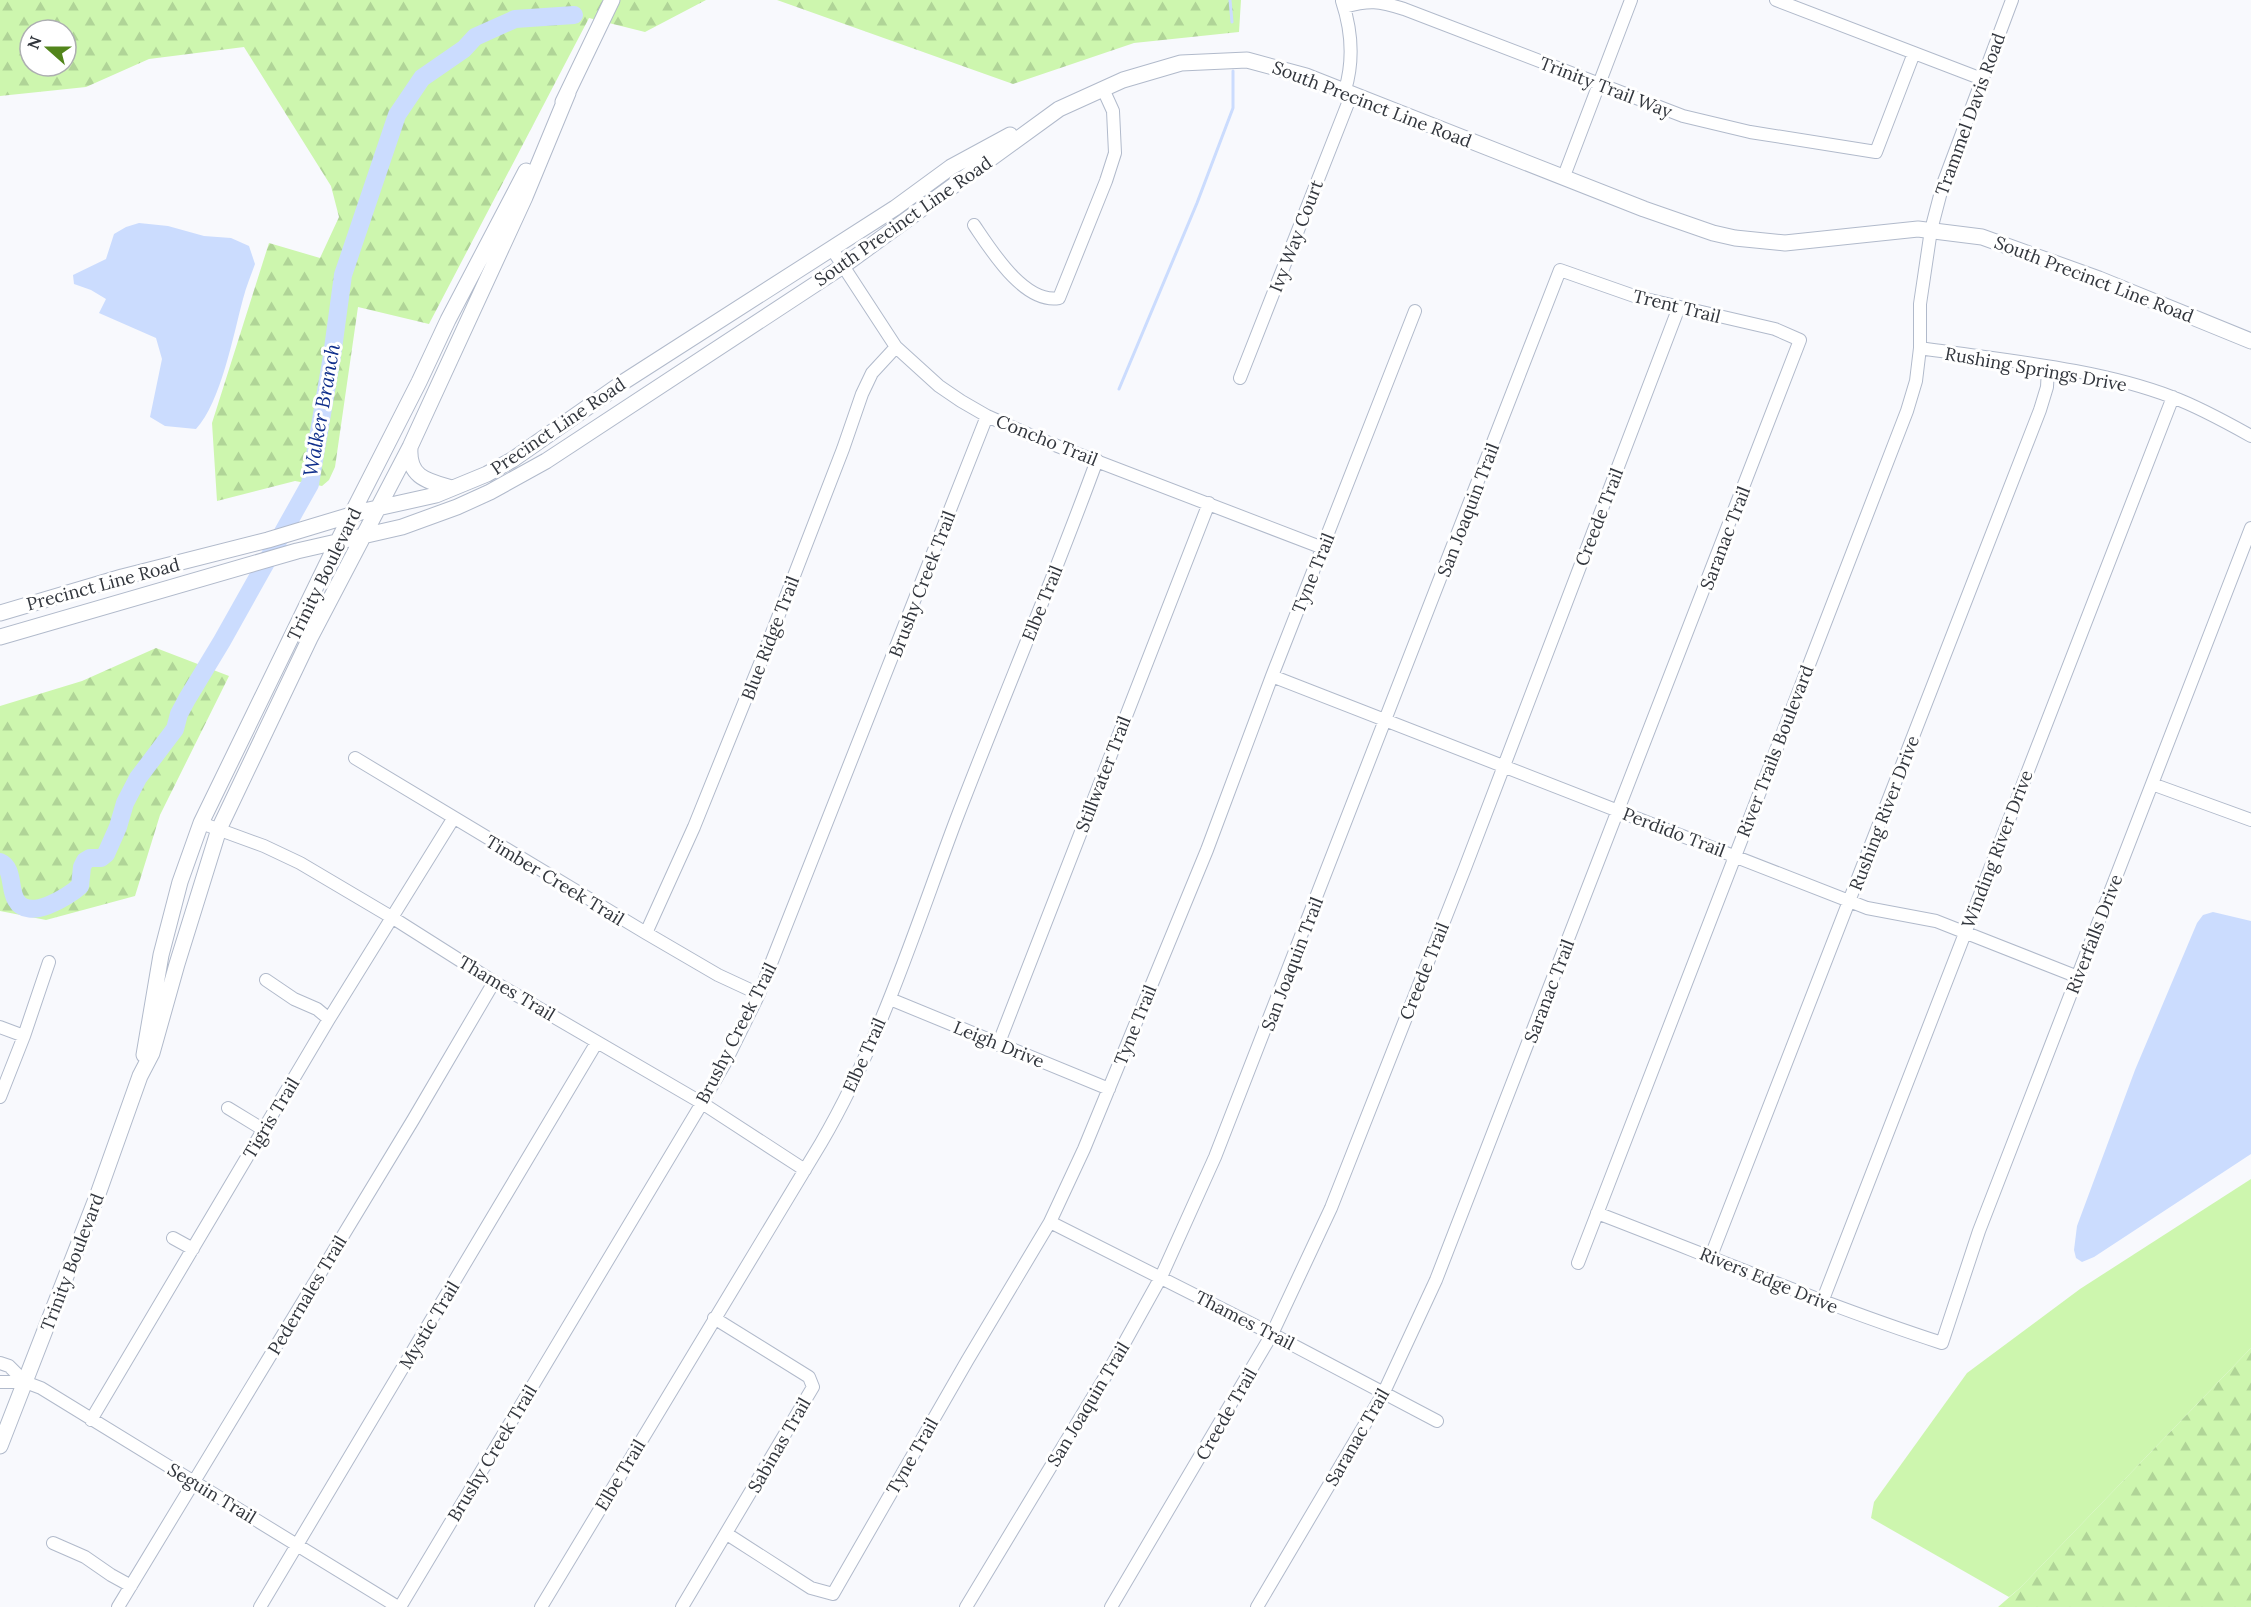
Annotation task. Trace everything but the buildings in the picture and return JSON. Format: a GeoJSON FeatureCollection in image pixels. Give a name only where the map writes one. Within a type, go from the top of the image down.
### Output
{"type":"FeatureCollection","features":[{"type":"Feature","properties":{"kind":"main road","name":"Trinity Boulevard"},"geometry":{"type":"LineString","coordinates":[[140,1076],[161,956],[180,882],[201,823],[448,320],[568,93],[612,0]]}},
{"type":"Feature","properties":{"kind":"main road","name":"South Precinct Line Road"},"geometry":{"type":"LineString","coordinates":[[338,541],[402,526],[457,507],[509,482],[546,461],[843,266],[1059,109],[1141,73],[1181,63],[1247,60],[1306,76],[1665,217],[1735,238],[1793,243],[1899,231],[1931,230],[1982,237],[2021,249],[2251,341]]}},
{"type":"Feature","properties":{"kind":"main road","name":"Trinity Boulevard"},"geometry":{"type":"LineString","coordinates":[[0,1446],[98,1194],[140,1076],[152,1053],[186,932],[219,829],[310,638],[410,447],[525,197],[568,93]]}},
{"type":"Feature","properties":{"kind":"main road","name":"Precinct Line Road"},"geometry":{"type":"LineString","coordinates":[[0,613],[122,577],[204,557],[380,507],[436,495],[487,474],[512,460],[581,411],[895,208],[951,167],[1059,109]]}},
{"type":"Feature","properties":{"kind":"main road"},"geometry":{"type":"LineString","coordinates":[[621,411],[617,406],[620,397],[722,329],[731,313]]}},
{"type":"Feature","properties":{"kind":"main road"},"geometry":{"type":"LineString","coordinates":[[581,411],[590,431]]}},
{"type":"Feature","properties":{"kind":"main road"},"geometry":{"type":"LineString","coordinates":[[410,447],[409,461],[414,472],[432,483],[452,488]]}},
{"type":"Feature","properties":{"kind":"main road","name":"Precinct Line Road"},"geometry":{"type":"LineString","coordinates":[[0,636],[338,541]]}},
{"type":"Feature","properties":{"kind":"street","name":"Trinity Trail Way"},"geometry":{"type":"LineString","coordinates":[[1342,4],[1374,0],[1404,9],[1683,116],[1803,141],[1876,152],[1914,53]]}},
{"type":"Feature","properties":{"kind":"street"},"geometry":{"type":"LineString","coordinates":[[1564,177],[1631,0]]}},
{"type":"Feature","properties":{"kind":"street"},"geometry":{"type":"LineString","coordinates":[[1776,0],[1982,79]]}},
{"type":"Feature","properties":{"kind":"street","name":"Trammel Davis Road"},"geometry":{"type":"LineString","coordinates":[[1931,230],[1942,184],[2012,0]]}},
{"type":"Feature","properties":{"kind":"street","name":"Ivy Way Court"},"geometry":{"type":"LineString","coordinates":[[1240,378],[1348,92],[1351,44],[1342,4]]}},
{"type":"Feature","properties":{"kind":"street"},"geometry":{"type":"LineString","coordinates":[[974,225],[998,260],[1017,280],[1037,294],[1052,299],[1059,298],[1115,153],[1113,111],[1103,89]]}},
{"type":"Feature","properties":{"kind":"street","name":"River Trails Boulevard"},"geometry":{"type":"LineString","coordinates":[[1578,1263],[1907,411],[1916,381],[1920,348],[1920,303],[1931,230]]}},
{"type":"Feature","properties":{"kind":"street","name":"Concho Trail"},"geometry":{"type":"LineString","coordinates":[[832,249],[896,347],[939,386],[987,416],[1039,439],[1323,548]]}},
{"type":"Feature","properties":{"kind":"street","name":"Trent Trail"},"geometry":{"type":"LineString","coordinates":[[1553,290],[1560,270],[1637,297],[1775,329],[1800,340],[1796,353]]}},
{"type":"Feature","properties":{"kind":"street","name":"San Joaquin Trail"},"geometry":{"type":"LineString","coordinates":[[966,1607],[1111,1367],[1161,1277],[1215,1157],[1553,290]]}},
{"type":"Feature","properties":{"kind":"street","name":"Creede Trail"},"geometry":{"type":"LineString","coordinates":[[1111,1607],[1272,1334],[1330,1208],[1679,307]]}},
{"type":"Feature","properties":{"kind":"street","name":"Tyne Trail"},"geometry":{"type":"LineString","coordinates":[[727,1534],[811,1588],[832,1594],[1050,1222],[1084,1149],[1207,850],[1272,676],[1415,311]]}},
{"type":"Feature","properties":{"kind":"street","name":"Blue Ridge Trail"},"geometry":{"type":"LineString","coordinates":[[646,933],[694,827],[759,667],[862,394],[872,373],[896,347]]}},
{"type":"Feature","properties":{"kind":"street","name":"Rushing Springs Drive"},"geometry":{"type":"LineString","coordinates":[[1920,348],[2097,376],[2172,397],[2251,436]]}},
{"type":"Feature","properties":{"kind":"street","name":"Saranac Trail"},"geometry":{"type":"LineString","coordinates":[[1257,1607],[1384,1392],[1436,1280],[1796,353]]}},
{"type":"Feature","properties":{"kind":"street","name":"Rushing River Drive"},"geometry":{"type":"LineString","coordinates":[[1711,1256],[2040,410],[2048,387],[2048,368]]}},
{"type":"Feature","properties":{"kind":"street","name":"Winding River Drive"},"geometry":{"type":"LineString","coordinates":[[1822,1302],[2172,397]]}},
{"type":"Feature","properties":{"kind":"street","name":"Brushy Creek Trail"},"geometry":{"type":"LineString","coordinates":[[399,1607],[725,1063],[759,994],[987,416]]}},
{"type":"Feature","properties":{"kind":"street","name":"Elbe Trail"},"geometry":{"type":"LineString","coordinates":[[541,1607],[805,1170],[850,1088],[890,999],[957,819],[1097,460]]}},
{"type":"Feature","properties":{"kind":"street","name":"Stillwater Trail"},"geometry":{"type":"LineString","coordinates":[[998,1045],[1209,503]]}},
{"type":"Feature","properties":{"kind":"street","name":"Riverfalls Drive"},"geometry":{"type":"LineString","coordinates":[[1942,1343],[1979,1231],[2251,528]]}},
{"type":"Feature","properties":{"kind":"street","name":"Perdido Trail"},"geometry":{"type":"LineString","coordinates":[[1272,676],[1850,901],[1883,912],[1936,921],[2078,977]]}},
{"type":"Feature","properties":{"kind":"street","name":"Timber Creek Trail"},"geometry":{"type":"LineString","coordinates":[[355,759],[718,975],[759,994]]}},
{"type":"Feature","properties":{"kind":"street"},"geometry":{"type":"LineString","coordinates":[[2152,784],[2251,820]]}},
{"type":"Feature","properties":{"kind":"street","name":"Tigris Trail"},"geometry":{"type":"LineString","coordinates":[[91,1419],[330,1019],[453,819]]}},
{"type":"Feature","properties":{"kind":"street","name":"Thames Trail"},"geometry":{"type":"LineString","coordinates":[[201,823],[264,846],[300,863],[494,982],[702,1103],[805,1170]]}},
{"type":"Feature","properties":{"kind":"street"},"geometry":{"type":"LineString","coordinates":[[0,1097],[50,962]]}},
{"type":"Feature","properties":{"kind":"street"},"geometry":{"type":"LineString","coordinates":[[266,980],[330,1019]]}},
{"type":"Feature","properties":{"kind":"street","name":"Pedernales Trail"},"geometry":{"type":"LineString","coordinates":[[118,1607],[494,982]]}},
{"type":"Feature","properties":{"kind":"street","name":"Leigh Drive"},"geometry":{"type":"LineString","coordinates":[[890,999],[1109,1089]]}},
{"type":"Feature","properties":{"kind":"street"},"geometry":{"type":"LineString","coordinates":[[0,1027],[24,1036]]}},
{"type":"Feature","properties":{"kind":"street","name":"Mystic Trail"},"geometry":{"type":"LineString","coordinates":[[260,1607],[597,1042]]}},
{"type":"Feature","properties":{"kind":"street"},"geometry":{"type":"LineString","coordinates":[[228,1108],[264,1130]]}},
{"type":"Feature","properties":{"kind":"street","name":"Rivers Edge Drive"},"geometry":{"type":"LineString","coordinates":[[1597,1213],[1711,1256],[1822,1302],[1942,1343]]}},
{"type":"Feature","properties":{"kind":"street","name":"Thames Trail"},"geometry":{"type":"LineString","coordinates":[[1050,1222],[1272,1334],[1437,1421]]}},
{"type":"Feature","properties":{"kind":"street"},"geometry":{"type":"LineString","coordinates":[[173,1238],[193,1249]]}},
{"type":"Feature","properties":{"kind":"street","name":"Sabinas Trail"},"geometry":{"type":"LineString","coordinates":[[682,1607],[813,1387],[809,1377],[714,1318]]}},
{"type":"Feature","properties":{"kind":"street"},"geometry":{"type":"LineString","coordinates":[[0,1363],[9,1366],[25,1382]]}},
{"type":"Feature","properties":{"kind":"street"},"geometry":{"type":"LineString","coordinates":[[0,1382],[25,1382]]}},
{"type":"Feature","properties":{"kind":"street","name":"Seguin Trail"},"geometry":{"type":"LineString","coordinates":[[25,1382],[42,1389],[399,1607]]}},
{"type":"Feature","properties":{"kind":"street"},"geometry":{"type":"LineString","coordinates":[[53,1543],[85,1557],[131,1586]]}},
{"type":"Feature","properties":{"kind":"green space"},"geometry":{"type":"Polygon","coordinates":[[[0,0],[706,0],[645,32],[589,18],[429,324],[358,307],[335,467],[329,480],[322,486],[295,481],[217,501],[212,423],[269,243],[320,258],[339,217],[331,186],[244,47],[149,59],[86,87],[0,96],[0,0]]]}},
{"type":"Feature","properties":{"kind":"green space"},"geometry":{"type":"Polygon","coordinates":[[[777,0],[1241,0],[1239,32],[1134,43],[1013,84],[777,0]]]}},
{"type":"Feature","properties":{"kind":"green space"},"geometry":{"type":"Polygon","coordinates":[[[156,648],[229,676],[160,815],[135,896],[46,920],[0,911],[0,706],[82,681],[156,648]]]}},
{"type":"Feature","properties":{"kind":"green space"},"geometry":{"type":"Polygon","coordinates":[[[2251,1179],[2251,1348],[2020,1588],[2009,1597],[1871,1518],[1874,1502],[1967,1373],[2080,1289],[2251,1179]]]}},
{"type":"Feature","properties":{"kind":"green space"},"geometry":{"type":"Polygon","coordinates":[[[2251,1348],[2251,1607],[1998,1607],[2020,1588],[2251,1348]]]}},
{"type":"Feature","properties":{"kind":"water"},"geometry":{"type":"Polygon","coordinates":[[[139,223],[168,226],[204,236],[231,238],[249,246],[255,264],[219,386],[205,417],[196,429],[165,426],[150,417],[162,359],[156,338],[99,313],[106,299],[74,284],[73,275],[106,259],[114,234],[139,223]]]}},
{"type":"Feature","properties":{"kind":"water"},"geometry":{"type":"Polygon","coordinates":[[[2213,912],[2251,921],[2251,1154],[2094,1257],[2082,1262],[2076,1258],[2074,1250],[2077,1226],[2135,1070],[2197,923],[2203,915],[2213,912]]]}},
{"type":"Feature","properties":{"kind":"waterway"},"geometry":{"type":"LineString","coordinates":[[1230,0],[1232,22]]}},
{"type":"Feature","properties":{"kind":"waterway","name":"Walker Branch"},"geometry":{"type":"LineString","coordinates":[[0,862],[7,869],[16,900],[29,909],[58,901],[80,886],[85,861],[90,858],[101,858],[106,854],[118,827],[125,803],[138,778],[175,729],[179,714],[187,699],[310,484],[343,275],[397,115],[422,78],[464,49],[475,37],[515,19],[574,15]]}},
{"type":"Feature","properties":{"kind":"waterway"},"geometry":{"type":"LineString","coordinates":[[1119,389],[1197,203],[1233,108],[1233,71]]}}]}
